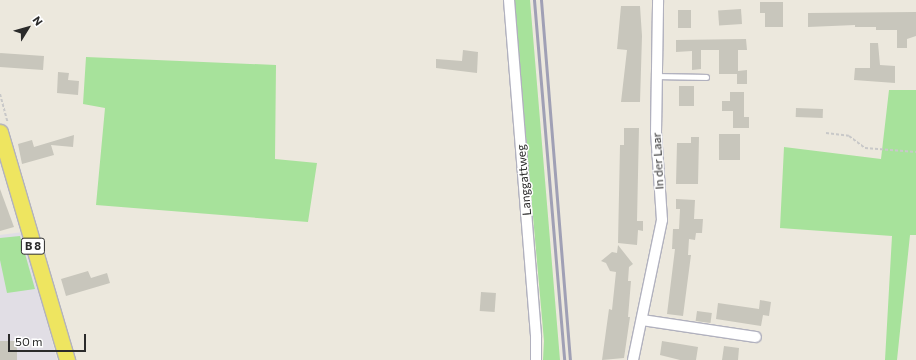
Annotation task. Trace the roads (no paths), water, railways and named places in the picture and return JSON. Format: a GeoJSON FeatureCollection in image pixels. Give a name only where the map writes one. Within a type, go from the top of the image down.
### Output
{"type":"FeatureCollection","features":[{"type":"Feature","properties":{"kind":"main road","name":"B 8"},"geometry":{"type":"LineString","coordinates":[[0,132],[67,360]]}},
{"type":"Feature","properties":{"kind":"street","name":"Langgattweg"},"geometry":{"type":"LineString","coordinates":[[509,0],[536,337],[536,360]]}},
{"type":"Feature","properties":{"kind":"street","name":"In der Laar"},"geometry":{"type":"LineString","coordinates":[[633,360],[662,220],[656,133],[658,0]]}},
{"type":"Feature","properties":{"kind":"street"},"geometry":{"type":"LineString","coordinates":[[642,320],[756,337]]}},
{"type":"Feature","properties":{"kind":"lane"},"geometry":{"type":"LineString","coordinates":[[657,76],[706,77]]}},
{"type":"Feature","properties":{"kind":"railway"},"geometry":{"type":"LineString","coordinates":[[534,0],[564,360]]}},
{"type":"Feature","properties":{"kind":"railway"},"geometry":{"type":"LineString","coordinates":[[541,0],[570,360]]}}]}
